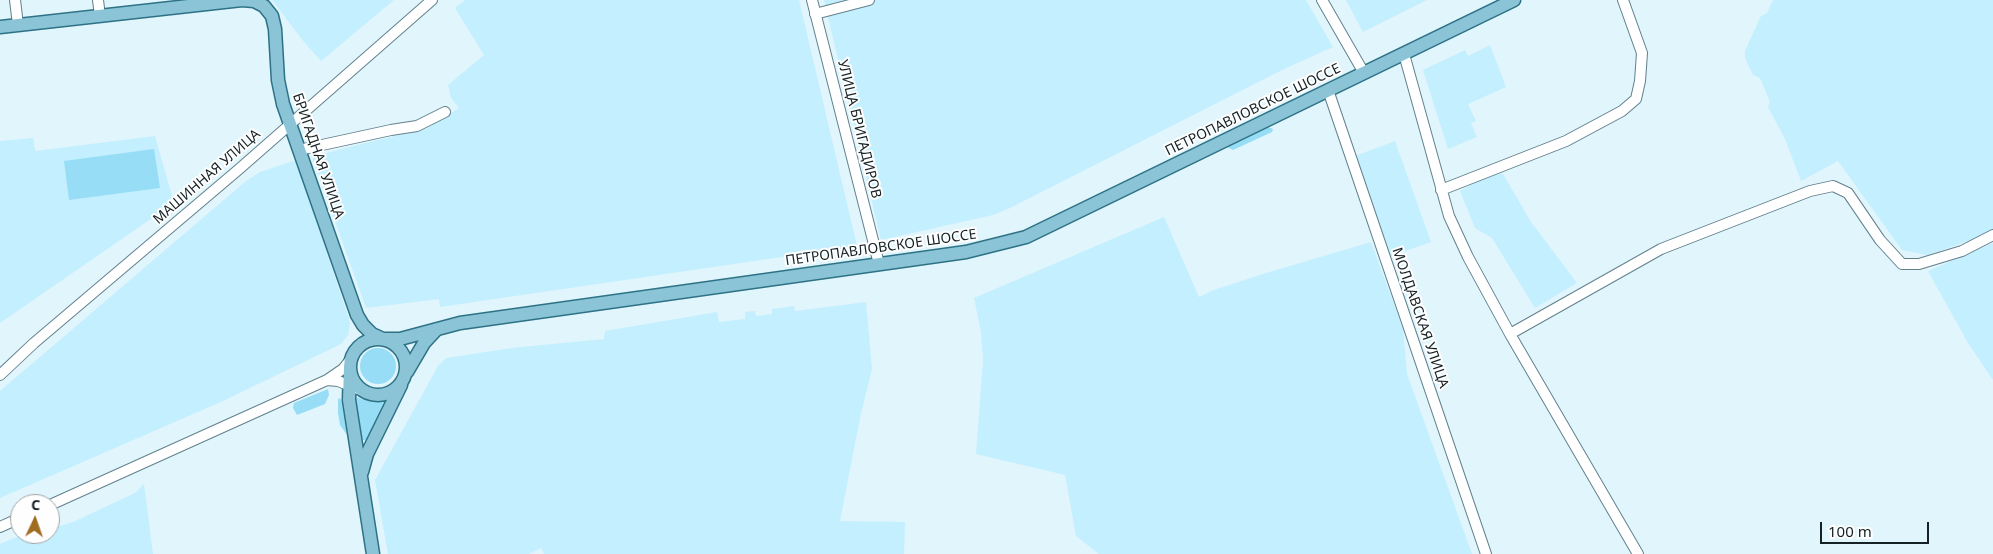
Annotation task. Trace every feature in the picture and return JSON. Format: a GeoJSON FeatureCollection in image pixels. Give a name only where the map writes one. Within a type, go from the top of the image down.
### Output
{"type":"FeatureCollection","features":[{"type":"Feature","properties":{"kind":"main road","name":"ПЕТРОПАВЛОВСКОЕ ШОССЕ"},"geometry":{"type":"LineString","coordinates":[[383,339],[400,339],[460,323],[966,252],[1026,236],[1514,0]]}},
{"type":"Feature","properties":{"kind":"main road","name":"БРИГАДНАЯ УЛИЦА"},"geometry":{"type":"LineString","coordinates":[[200,2],[254,1],[264,6],[272,16],[275,29],[278,80],[283,104],[357,315]]}},
{"type":"Feature","properties":{"kind":"main road"},"geometry":{"type":"LineString","coordinates":[[0,27],[200,2]]}},
{"type":"Feature","properties":{"kind":"main road"},"geometry":{"type":"LineString","coordinates":[[357,315],[368,330],[392,342],[400,348],[405,357],[407,366],[404,380],[387,394],[378,396],[361,390],[355,384],[352,359],[358,347],[370,340],[383,339]]}},
{"type":"Feature","properties":{"kind":"main road"},"geometry":{"type":"LineString","coordinates":[[357,315],[358,328],[348,386],[348,400],[373,554]]}},
{"type":"Feature","properties":{"kind":"main road"},"geometry":{"type":"LineString","coordinates":[[361,476],[367,454],[419,351],[437,330]]}},
{"type":"Feature","properties":{"kind":"street"},"geometry":{"type":"LineString","coordinates":[[15,0],[18,25]]}},
{"type":"Feature","properties":{"kind":"street"},"geometry":{"type":"LineString","coordinates":[[98,0],[100,16]]}},
{"type":"Feature","properties":{"kind":"street","name":"МАШИННАЯ УЛИЦА"},"geometry":{"type":"LineString","coordinates":[[0,375],[34,343],[291,124],[309,106],[432,0]]}},
{"type":"Feature","properties":{"kind":"street","name":"УЛИЦА БРИГАДИРОВ"},"geometry":{"type":"LineString","coordinates":[[812,0],[879,264]]}},
{"type":"Feature","properties":{"kind":"street"},"geometry":{"type":"LineString","coordinates":[[815,14],[869,0]]}},
{"type":"Feature","properties":{"kind":"street"},"geometry":{"type":"LineString","coordinates":[[1322,0],[1364,73]]}},
{"type":"Feature","properties":{"kind":"street"},"geometry":{"type":"LineString","coordinates":[[1441,190],[1566,141],[1622,111],[1636,99],[1640,81],[1642,52],[1623,0]]}},
{"type":"Feature","properties":{"kind":"street"},"geometry":{"type":"LineString","coordinates":[[1404,54],[1449,216],[1468,257],[1510,334],[1638,554]]}},
{"type":"Feature","properties":{"kind":"street","name":"МОЛДАВСКАЯ УЛИЦА"},"geometry":{"type":"LineString","coordinates":[[1328,90],[1486,554]]}},
{"type":"Feature","properties":{"kind":"street"},"geometry":{"type":"LineString","coordinates":[[299,150],[417,126],[445,112]]}},
{"type":"Feature","properties":{"kind":"street"},"geometry":{"type":"LineString","coordinates":[[1510,334],[1661,249],[1801,194],[1833,186],[1848,193],[1880,240],[1902,264],[1919,264],[1962,250],[1993,235]]}},
{"type":"Feature","properties":{"kind":"street"},"geometry":{"type":"LineString","coordinates":[[60,500],[327,380],[343,369],[352,359]]}},
{"type":"Feature","properties":{"kind":"street"},"geometry":{"type":"LineString","coordinates":[[327,380],[338,381],[361,390]]}},
{"type":"Feature","properties":{"kind":"shaded area"},"geometry":{"type":"Polygon","coordinates":[[[272,0],[394,0],[321,61],[272,0]]]}},
{"type":"Feature","properties":{"kind":"shaded area"},"geometry":{"type":"Polygon","coordinates":[[[465,0],[799,0],[857,246],[440,307],[439,299],[366,308],[312,157],[426,129],[459,108],[451,98],[448,85],[484,55],[455,8],[465,0]]]}},
{"type":"Feature","properties":{"kind":"shaded area"},"geometry":{"type":"Polygon","coordinates":[[[824,0],[1306,0],[1333,47],[1282,70],[1010,208],[993,215],[881,240],[824,0]]]}},
{"type":"Feature","properties":{"kind":"shaded area"},"geometry":{"type":"Polygon","coordinates":[[[1346,0],[1427,0],[1363,32],[1346,0]]]}},
{"type":"Feature","properties":{"kind":"shaded area"},"geometry":{"type":"Polygon","coordinates":[[[1773,0],[1993,0],[1993,233],[1927,255],[1902,250],[1838,161],[1801,181],[1785,139],[1768,107],[1770,102],[1760,78],[1753,75],[1745,58],[1745,51],[1761,16],[1767,13],[1773,0]]]}},
{"type":"Feature","properties":{"kind":"shaded area"},"geometry":{"type":"Polygon","coordinates":[[[1490,45],[1506,87],[1468,104],[1476,121],[1471,123],[1477,137],[1448,149],[1423,70],[1465,50],[1468,56],[1490,45]]]}},
{"type":"Feature","properties":{"kind":"shaded area"},"geometry":{"type":"Polygon","coordinates":[[[1268,127],[1273,129],[1272,132],[1233,150],[1225,146],[1268,127]]]}},
{"type":"Feature","properties":{"kind":"shaded area"},"geometry":{"type":"Polygon","coordinates":[[[155,136],[174,203],[0,323],[0,141],[33,138],[35,151],[155,136]]]}},
{"type":"Feature","properties":{"kind":"shaded area"},"geometry":{"type":"Polygon","coordinates":[[[1395,141],[1431,242],[1391,256],[1355,156],[1395,141]]]}},
{"type":"Feature","properties":{"kind":"shaded area"},"geometry":{"type":"Polygon","coordinates":[[[154,149],[160,188],[69,200],[64,161],[154,149]]]}},
{"type":"Feature","properties":{"kind":"shaded area"},"geometry":{"type":"Polygon","coordinates":[[[296,160],[350,322],[348,335],[341,344],[223,401],[0,498],[0,391],[246,181],[260,172],[296,160]]]}},
{"type":"Feature","properties":{"kind":"shaded area"},"geometry":{"type":"Polygon","coordinates":[[[1489,174],[1503,174],[1531,222],[1577,283],[1535,308],[1492,238],[1475,228],[1460,191],[1489,174]]]}},
{"type":"Feature","properties":{"kind":"shaded area"},"geometry":{"type":"Polygon","coordinates":[[[1164,217],[1199,297],[1214,290],[1266,273],[1371,242],[1403,329],[1407,374],[1472,554],[1099,554],[1076,536],[1065,475],[976,454],[983,360],[981,332],[974,298],[1164,217]]]}},
{"type":"Feature","properties":{"kind":"shaded area"},"geometry":{"type":"Polygon","coordinates":[[[1993,243],[1993,380],[1968,343],[1928,271],[1993,243]]]}},
{"type":"Feature","properties":{"kind":"shaded area"},"geometry":{"type":"Polygon","coordinates":[[[866,302],[872,369],[860,418],[840,521],[905,522],[904,554],[544,554],[541,548],[529,554],[388,554],[375,480],[438,366],[446,358],[512,348],[604,339],[605,331],[717,312],[719,322],[745,319],[745,312],[755,311],[756,316],[772,314],[772,309],[794,306],[795,311],[866,302]]]}},
{"type":"Feature","properties":{"kind":"shaded area"},"geometry":{"type":"Polygon","coordinates":[[[378,348],[385,349],[391,353],[395,359],[395,373],[391,379],[385,383],[378,384],[371,383],[365,379],[361,373],[360,366],[361,359],[365,353],[371,349],[378,348]]]}},
{"type":"Feature","properties":{"kind":"shaded area"},"geometry":{"type":"Polygon","coordinates":[[[328,389],[329,395],[325,404],[297,415],[293,408],[294,403],[328,389]]]}},
{"type":"Feature","properties":{"kind":"shaded area"},"geometry":{"type":"Polygon","coordinates":[[[355,397],[371,401],[390,399],[368,441],[362,438],[355,397]]]}},
{"type":"Feature","properties":{"kind":"shaded area"},"geometry":{"type":"Polygon","coordinates":[[[340,398],[347,435],[340,425],[338,399],[340,398]]]}},
{"type":"Feature","properties":{"kind":"shaded area"},"geometry":{"type":"Polygon","coordinates":[[[144,484],[153,554],[0,554],[0,544],[10,540],[10,544],[60,544],[60,526],[73,522],[135,493],[144,484]]]}}]}
